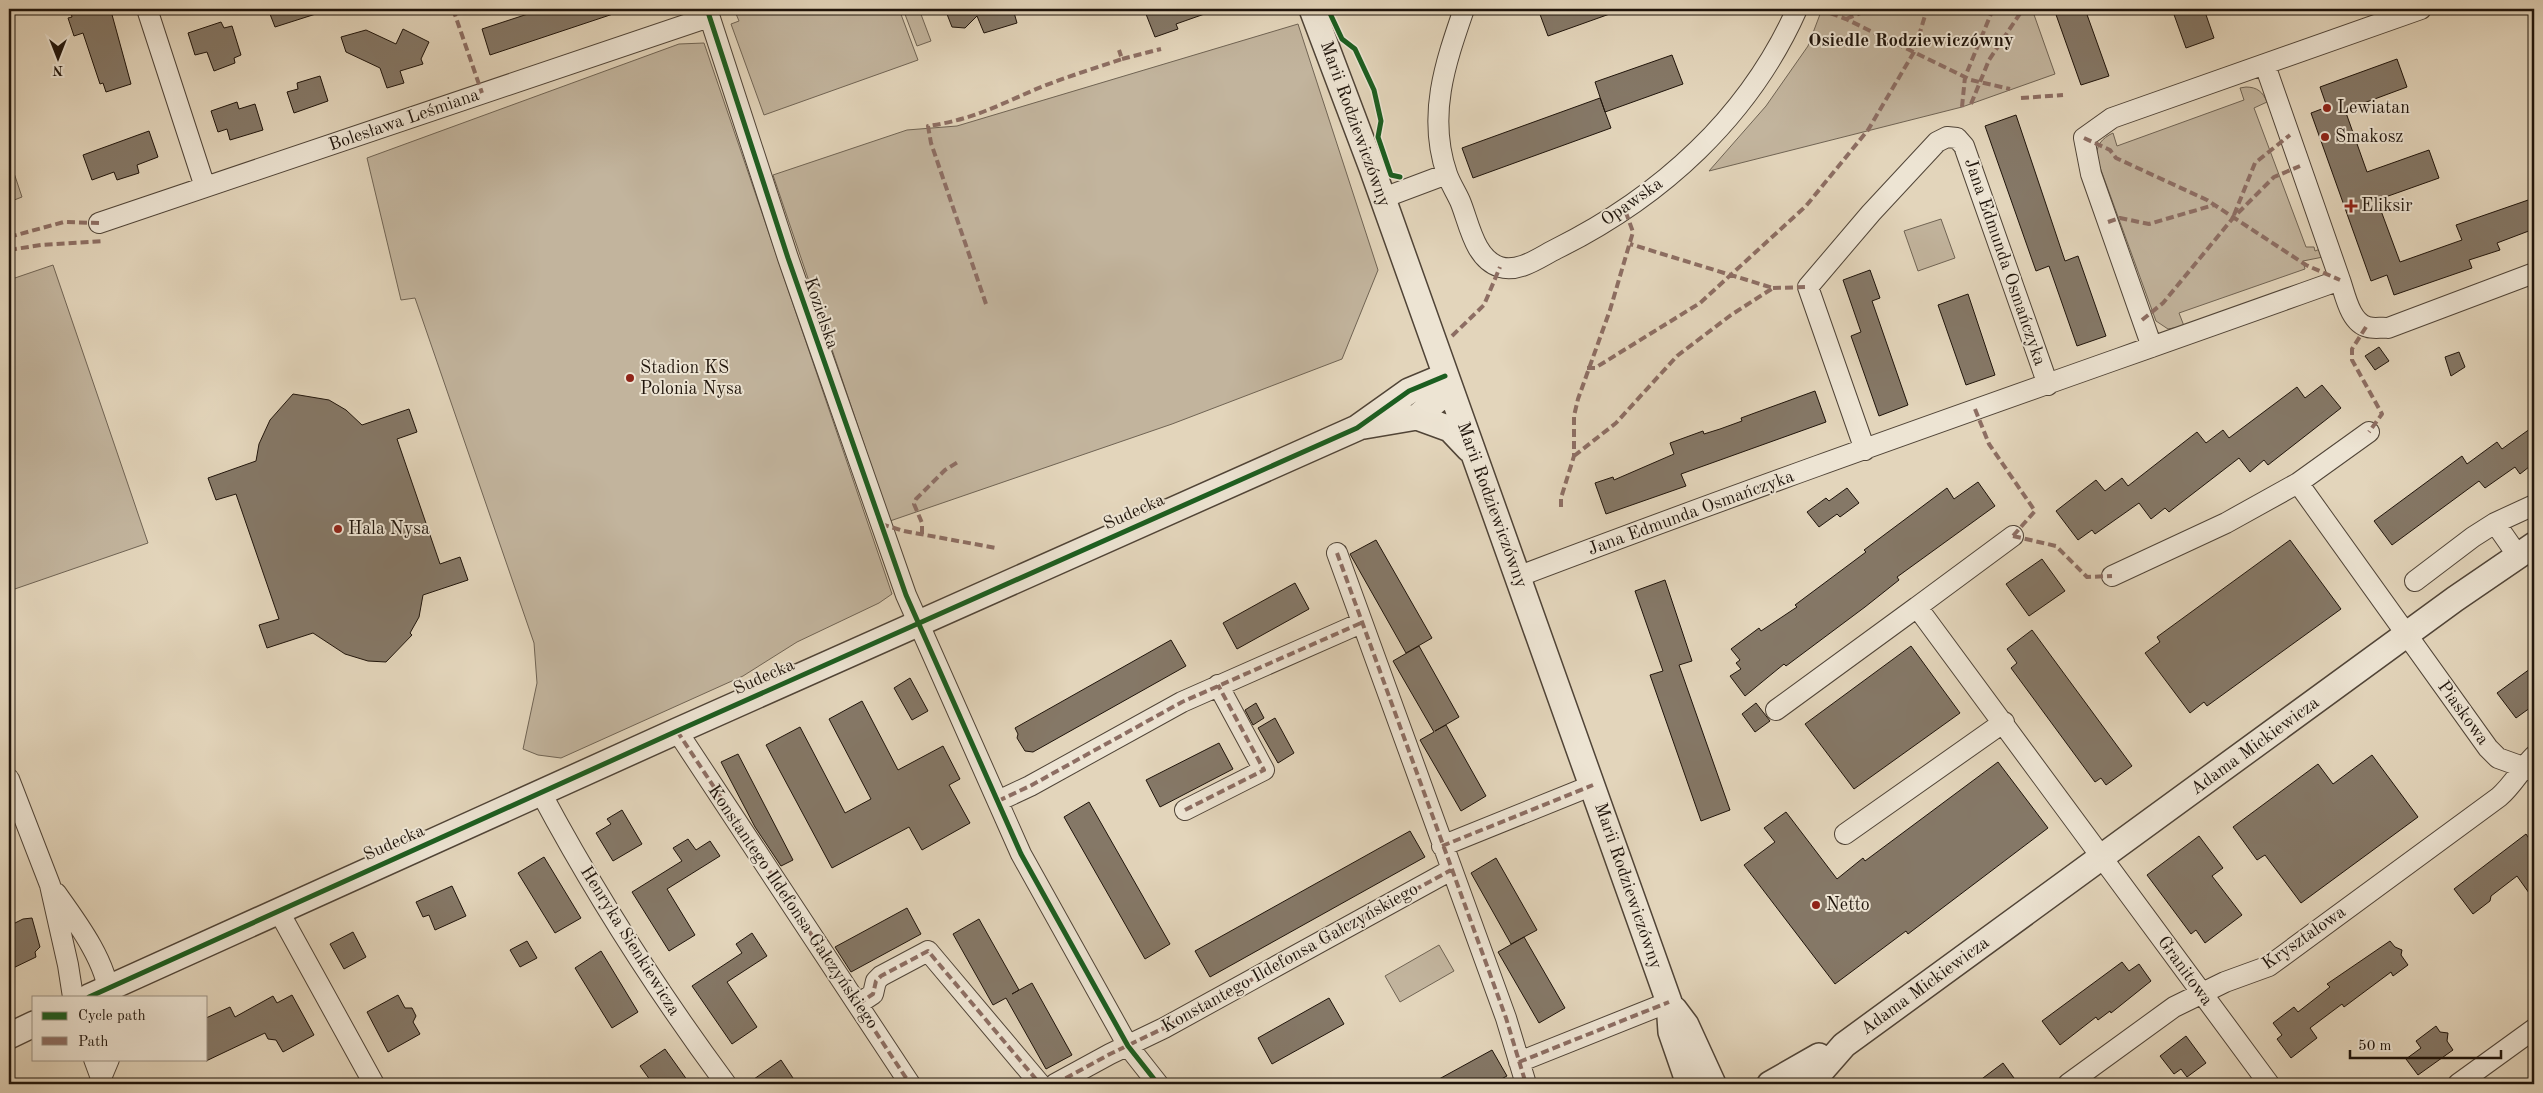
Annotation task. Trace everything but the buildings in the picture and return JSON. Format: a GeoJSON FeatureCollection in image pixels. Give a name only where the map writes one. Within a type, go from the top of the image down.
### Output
{"type":"FeatureCollection","features":[{"type":"Feature","properties":{"kind":"street"},"geometry":{"type":"LineString","coordinates":[[146,9],[205,188]]}},
{"type":"Feature","properties":{"kind":"street","name":"Marii Rodziewiczówny"},"geometry":{"type":"LineString","coordinates":[[1312,9],[1383,198],[1593,785],[1669,1002],[1671,1032],[1689,1084]]}},
{"type":"Feature","properties":{"kind":"street","name":"Opawska"},"geometry":{"type":"LineString","coordinates":[[1464,9],[1450,50],[1438,98],[1440,142],[1447,174],[1476,244],[1485,257],[1500,267],[1522,266],[1571,242],[1625,210],[1694,156],[1746,96],[1787,32],[1797,9]]}},
{"type":"Feature","properties":{"kind":"street"},"geometry":{"type":"LineString","coordinates":[[2152,347],[2091,174],[2084,138],[2112,118],[2421,9]]}},
{"type":"Feature","properties":{"kind":"street","name":"Bolesława Leśmiana"},"geometry":{"type":"LineString","coordinates":[[99,223],[708,13]]}},
{"type":"Feature","properties":{"kind":"street","name":"Kozielska"},"geometry":{"type":"LineString","coordinates":[[708,13],[788,258],[918,623]]}},
{"type":"Feature","properties":{"kind":"street"},"geometry":{"type":"LineString","coordinates":[[2268,64],[2349,307],[2357,320],[2366,327],[2388,328],[2534,274]]}},
{"type":"Feature","properties":{"kind":"street","name":"Jana Edmunda Osmańczyka"},"geometry":{"type":"LineString","coordinates":[[1865,450],[1808,287],[1871,213],[1937,142],[1947,137],[1957,138],[1964,146],[2048,385]]}},
{"type":"Feature","properties":{"kind":"street"},"geometry":{"type":"LineString","coordinates":[[1383,198],[1447,174]]}},
{"type":"Feature","properties":{"kind":"street","name":"Jana Edmunda Osmańczyka"},"geometry":{"type":"LineString","coordinates":[[1517,577],[1865,450],[1952,416],[2048,385],[2340,280]]}},
{"type":"Feature","properties":{"kind":"street","name":"Sudecka"},"geometry":{"type":"LineString","coordinates":[[1357,428],[1417,417],[1448,382]]}},
{"type":"Feature","properties":{"kind":"street","name":"Sudecka"},"geometry":{"type":"LineString","coordinates":[[102,994],[278,910],[1357,428],[1409,391],[1448,382]]}},
{"type":"Feature","properties":{"kind":"street"},"geometry":{"type":"LineString","coordinates":[[1417,417],[1450,429],[1472,451]]}},
{"type":"Feature","properties":{"kind":"street"},"geometry":{"type":"LineString","coordinates":[[2112,576],[2226,523],[2298,483],[2370,432]]}},
{"type":"Feature","properties":{"kind":"street"},"geometry":{"type":"LineString","coordinates":[[2298,483],[2407,635]]}},
{"type":"Feature","properties":{"kind":"street"},"geometry":{"type":"LineString","coordinates":[[2415,581],[2495,523],[2534,505]]}},
{"type":"Feature","properties":{"kind":"street","name":"Adama Mickiewicza"},"geometry":{"type":"LineString","coordinates":[[1803,1084],[1823,1069],[1844,1045],[2407,635],[2526,551],[2495,523]]}},
{"type":"Feature","properties":{"kind":"street"},"geometry":{"type":"LineString","coordinates":[[1776,710],[2013,536]]}},
{"type":"Feature","properties":{"kind":"street"},"geometry":{"type":"LineString","coordinates":[[1337,553],[1506,1018],[1526,1084]]}},
{"type":"Feature","properties":{"kind":"street"},"geometry":{"type":"LineString","coordinates":[[1917,607],[2004,722],[2102,857]]}},
{"type":"Feature","properties":{"kind":"street"},"geometry":{"type":"LineString","coordinates":[[918,623],[1021,854],[1128,1046],[1158,1084]]}},
{"type":"Feature","properties":{"kind":"street"},"geometry":{"type":"LineString","coordinates":[[998,801],[1218,684],[1361,623]]}},
{"type":"Feature","properties":{"kind":"street","name":"Piaskowa"},"geometry":{"type":"LineString","coordinates":[[2407,635],[2488,748],[2498,758],[2530,765]]}},
{"type":"Feature","properties":{"kind":"street"},"geometry":{"type":"LineString","coordinates":[[1185,810],[1264,770],[1218,684]]}},
{"type":"Feature","properties":{"kind":"street"},"geometry":{"type":"LineString","coordinates":[[1845,834],[2004,722]]}},
{"type":"Feature","properties":{"kind":"street","name":"Konstantego Ildefonsa Gałczyńskiego"},"geometry":{"type":"LineString","coordinates":[[677,731],[910,1084]]}},
{"type":"Feature","properties":{"kind":"street","name":"Kryształowa"},"geometry":{"type":"LineString","coordinates":[[2068,1084],[2174,1007],[2269,966],[2499,797],[2511,787],[2530,765]]}},
{"type":"Feature","properties":{"kind":"street"},"geometry":{"type":"LineString","coordinates":[[9,779],[50,885],[68,965],[73,996]]}},
{"type":"Feature","properties":{"kind":"street"},"geometry":{"type":"LineString","coordinates":[[1442,846],[1593,785]]}},
{"type":"Feature","properties":{"kind":"street","name":"Henryka Sienkiewicza"},"geometry":{"type":"LineString","coordinates":[[541,793],[614,917],[674,1013],[726,1084]]}},
{"type":"Feature","properties":{"kind":"street","name":"Granitowa"},"geometry":{"type":"LineString","coordinates":[[2102,857],[2269,1084]]}},
{"type":"Feature","properties":{"kind":"street","name":"Konstantego Ildefonsa Gałczyńskiego"},"geometry":{"type":"LineString","coordinates":[[1055,1084],[1164,1028],[1451,870]]}},
{"type":"Feature","properties":{"kind":"street"},"geometry":{"type":"LineString","coordinates":[[50,885],[77,922],[94,952],[102,994]]}},
{"type":"Feature","properties":{"kind":"street"},"geometry":{"type":"LineString","coordinates":[[278,910],[374,1084]]}},
{"type":"Feature","properties":{"kind":"street"},"geometry":{"type":"LineString","coordinates":[[858,1004],[873,994],[876,981],[881,976],[928,951],[1040,1084]]}},
{"type":"Feature","properties":{"kind":"street"},"geometry":{"type":"LineString","coordinates":[[1519,1062],[1669,1002]]}},
{"type":"Feature","properties":{"kind":"street","name":"Marii Rodziewiczówny"},"geometry":{"type":"LineString","coordinates":[[1669,1002],[1686,1025],[1713,1084]]}},
{"type":"Feature","properties":{"kind":"street"},"geometry":{"type":"LineString","coordinates":[[9,1036],[32,1025]]}},
{"type":"Feature","properties":{"kind":"street"},"geometry":{"type":"LineString","coordinates":[[2458,1084],[2534,1028]]}},
{"type":"Feature","properties":{"kind":"street","name":"Adama Mickiewicza"},"geometry":{"type":"LineString","coordinates":[[1770,1084],[1811,1059],[1844,1045]]}},
{"type":"Feature","properties":{"kind":"street"},"geometry":{"type":"LineString","coordinates":[[94,1060],[101,1081]]}},
{"type":"Feature","properties":{"kind":"street"},"geometry":{"type":"LineString","coordinates":[[101,1081],[109,1060]]}},
{"type":"Feature","properties":{"kind":"shaded area"},"geometry":{"type":"Polygon","coordinates":[[[734,9],[899,9],[918,60],[764,115],[731,24],[739,21],[734,9]]]}},
{"type":"Feature","properties":{"kind":"shaded area"},"geometry":{"type":"Polygon","coordinates":[[[903,9],[919,9],[931,41],[917,46],[903,9]]]}},
{"type":"Feature","properties":{"kind":"shaded area"},"geometry":{"type":"Polygon","coordinates":[[[1822,9],[2032,9],[2055,74],[1962,107],[1709,171],[1766,106],[1808,46],[1822,9]]]}},
{"type":"Feature","properties":{"kind":"shaded area"},"geometry":{"type":"Polygon","coordinates":[[[1298,24],[1378,270],[1342,359],[1172,424],[890,521],[773,175],[907,130],[957,126],[1298,24]]]}},
{"type":"Feature","properties":{"kind":"shaded area","name":"Stadion KS Polonia Nysa"},"geometry":{"type":"Polygon","coordinates":[[[704,43],[892,594],[879,603],[797,642],[743,676],[561,758],[538,755],[523,749],[537,683],[534,643],[415,298],[401,300],[367,158],[679,44],[704,43]]]}},
{"type":"Feature","properties":{"kind":"shaded area"},"geometry":{"type":"Polygon","coordinates":[[[2240,88],[2253,88],[2264,95],[2267,102],[2254,108],[2306,247],[2314,247],[2315,251],[2320,249],[2323,257],[2303,261],[2305,269],[2179,313],[2184,326],[2168,329],[2156,321],[2097,159],[2098,146],[2106,137],[2113,133],[2117,146],[2244,100],[2240,88]]]}},
{"type":"Feature","properties":{"kind":"shaded area"},"geometry":{"type":"Polygon","coordinates":[[[9,158],[22,197],[9,202],[9,158]]]}},
{"type":"Feature","properties":{"kind":"shaded area"},"geometry":{"type":"Polygon","coordinates":[[[1941,219],[1955,258],[1918,271],[1904,231],[1941,219]]]}},
{"type":"Feature","properties":{"kind":"shaded area"},"geometry":{"type":"Polygon","coordinates":[[[53,265],[148,543],[9,591],[9,280],[53,265]]]}},
{"type":"Feature","properties":{"kind":"shaded area"},"geometry":{"type":"Polygon","coordinates":[[[1439,945],[1454,971],[1400,1002],[1385,976],[1439,945]]]}},
{"type":"Feature","properties":{"kind":"marked path"},"geometry":{"type":"LineString","coordinates":[[453,9],[482,93]]}},
{"type":"Feature","properties":{"kind":"marked path"},"geometry":{"type":"LineString","coordinates":[[1819,9],[1846,19],[1971,80],[2010,89]]}},
{"type":"Feature","properties":{"kind":"marked path"},"geometry":{"type":"LineString","coordinates":[[1846,19],[1870,9]]}},
{"type":"Feature","properties":{"kind":"marked path"},"geometry":{"type":"LineString","coordinates":[[1587,368],[1595,368],[1700,303],[1806,206],[1868,130],[1914,52],[1927,9]]}},
{"type":"Feature","properties":{"kind":"marked path"},"geometry":{"type":"LineString","coordinates":[[1962,107],[1965,77],[1993,9]]}},
{"type":"Feature","properties":{"kind":"marked path"},"geometry":{"type":"LineString","coordinates":[[1971,104],[1989,60],[2023,9]]}},
{"type":"Feature","properties":{"kind":"marked path"},"geometry":{"type":"LineString","coordinates":[[1122,59],[1161,49]]}},
{"type":"Feature","properties":{"kind":"marked path"},"geometry":{"type":"LineString","coordinates":[[986,304],[931,143],[928,126],[970,116],[1055,82],[1122,59],[1119,50]]}},
{"type":"Feature","properties":{"kind":"marked path"},"geometry":{"type":"LineString","coordinates":[[2021,98],[2063,95]]}},
{"type":"Feature","properties":{"kind":"marked path"},"geometry":{"type":"LineString","coordinates":[[2234,215],[2255,163],[2290,135]]}},
{"type":"Feature","properties":{"kind":"marked path"},"geometry":{"type":"LineString","coordinates":[[2084,138],[2110,150],[2116,158],[2207,200],[2306,265],[2340,280]]}},
{"type":"Feature","properties":{"kind":"marked path"},"geometry":{"type":"LineString","coordinates":[[2142,320],[2163,303],[2233,218],[2274,177],[2300,166]]}},
{"type":"Feature","properties":{"kind":"marked path"},"geometry":{"type":"LineString","coordinates":[[2108,222],[2120,218],[2149,224],[2214,205]]}},
{"type":"Feature","properties":{"kind":"marked path"},"geometry":{"type":"LineString","coordinates":[[1561,507],[1561,498],[1574,456],[1574,416],[1578,399],[1610,310],[1633,232],[1625,210]]}},
{"type":"Feature","properties":{"kind":"marked path"},"geometry":{"type":"LineString","coordinates":[[9,237],[64,222],[99,223]]}},
{"type":"Feature","properties":{"kind":"marked path"},"geometry":{"type":"LineString","coordinates":[[9,250],[41,245],[103,241]]}},
{"type":"Feature","properties":{"kind":"marked path"},"geometry":{"type":"LineString","coordinates":[[1574,456],[1616,423],[1677,356],[1731,315],[1773,288],[1630,244]]}},
{"type":"Feature","properties":{"kind":"marked path"},"geometry":{"type":"LineString","coordinates":[[1452,336],[1484,305],[1500,267]]}},
{"type":"Feature","properties":{"kind":"marked path"},"geometry":{"type":"LineString","coordinates":[[1773,288],[1808,287]]}},
{"type":"Feature","properties":{"kind":"marked path"},"geometry":{"type":"LineString","coordinates":[[2366,327],[2352,349],[2352,360],[2382,414],[2369,432]]}},
{"type":"Feature","properties":{"kind":"marked path"},"geometry":{"type":"LineString","coordinates":[[1975,409],[1989,444],[2035,511],[2013,536]]}},
{"type":"Feature","properties":{"kind":"marked path"},"geometry":{"type":"LineString","coordinates":[[922,534],[922,523],[914,504],[916,499],[945,470],[958,462]]}},
{"type":"Feature","properties":{"kind":"marked path"},"geometry":{"type":"LineString","coordinates":[[881,524],[904,531],[996,548]]}},
{"type":"Feature","properties":{"kind":"marked path"},"geometry":{"type":"LineString","coordinates":[[2013,536],[2056,546],[2087,577],[2112,576]]}},
{"type":"Feature","properties":{"kind":"marked path"},"geometry":{"type":"LineString","coordinates":[[1337,553],[1506,1018],[1526,1084]]}},
{"type":"Feature","properties":{"kind":"marked path"},"geometry":{"type":"LineString","coordinates":[[998,801],[1030,786],[1182,702],[1361,623]]}},
{"type":"Feature","properties":{"kind":"marked path"},"geometry":{"type":"LineString","coordinates":[[1185,810],[1264,770],[1218,685]]}},
{"type":"Feature","properties":{"kind":"marked path"},"geometry":{"type":"LineString","coordinates":[[677,731],[910,1084]]}},
{"type":"Feature","properties":{"kind":"marked path"},"geometry":{"type":"LineString","coordinates":[[1442,846],[1593,785]]}},
{"type":"Feature","properties":{"kind":"marked path"},"geometry":{"type":"LineString","coordinates":[[1055,1084],[1110,1054],[1164,1028],[1451,870]]}},
{"type":"Feature","properties":{"kind":"marked path"},"geometry":{"type":"LineString","coordinates":[[858,1004],[873,994],[876,981],[881,976],[928,951],[1040,1084]]}},
{"type":"Feature","properties":{"kind":"marked path"},"geometry":{"type":"LineString","coordinates":[[1519,1062],[1669,1002]]}},
{"type":"Feature","properties":{"kind":"cycle path"},"geometry":{"type":"LineString","coordinates":[[707,9],[788,258],[906,595],[1021,854],[1128,1046],[1158,1084]]}},
{"type":"Feature","properties":{"kind":"cycle path"},"geometry":{"type":"LineString","coordinates":[[1328,9],[1342,39],[1355,49],[1374,90],[1381,121],[1378,137],[1391,175],[1400,177]]}},
{"type":"Feature","properties":{"kind":"cycle path"},"geometry":{"type":"LineString","coordinates":[[91,996],[677,731],[1357,428],[1409,391],[1445,376]]}},
{"type":"Feature","properties":{"kind":"place","name":"Lewiatan"},"geometry":{"type":"Point","coordinates":[2327,108]}},
{"type":"Feature","properties":{"kind":"place","name":"Smakosz"},"geometry":{"type":"Point","coordinates":[2325,137]}},
{"type":"Feature","properties":{"kind":"place","name":"Eliksir"},"geometry":{"type":"Point","coordinates":[2351,206]}},
{"type":"Feature","properties":{"kind":"place","name":"Stadion KS Polonia Nysa"},"geometry":{"type":"Point","coordinates":[630,378]}},
{"type":"Feature","properties":{"kind":"place","name":"Hala Nysa"},"geometry":{"type":"Point","coordinates":[338,529]}},
{"type":"Feature","properties":{"kind":"place","name":"Netto"},"geometry":{"type":"Point","coordinates":[1816,905]}},
{"type":"Feature","properties":{"kind":"district","name":"Osiedle Rodziewiczówny"},"geometry":{"type":"Point","coordinates":[1911,41]}}]}
